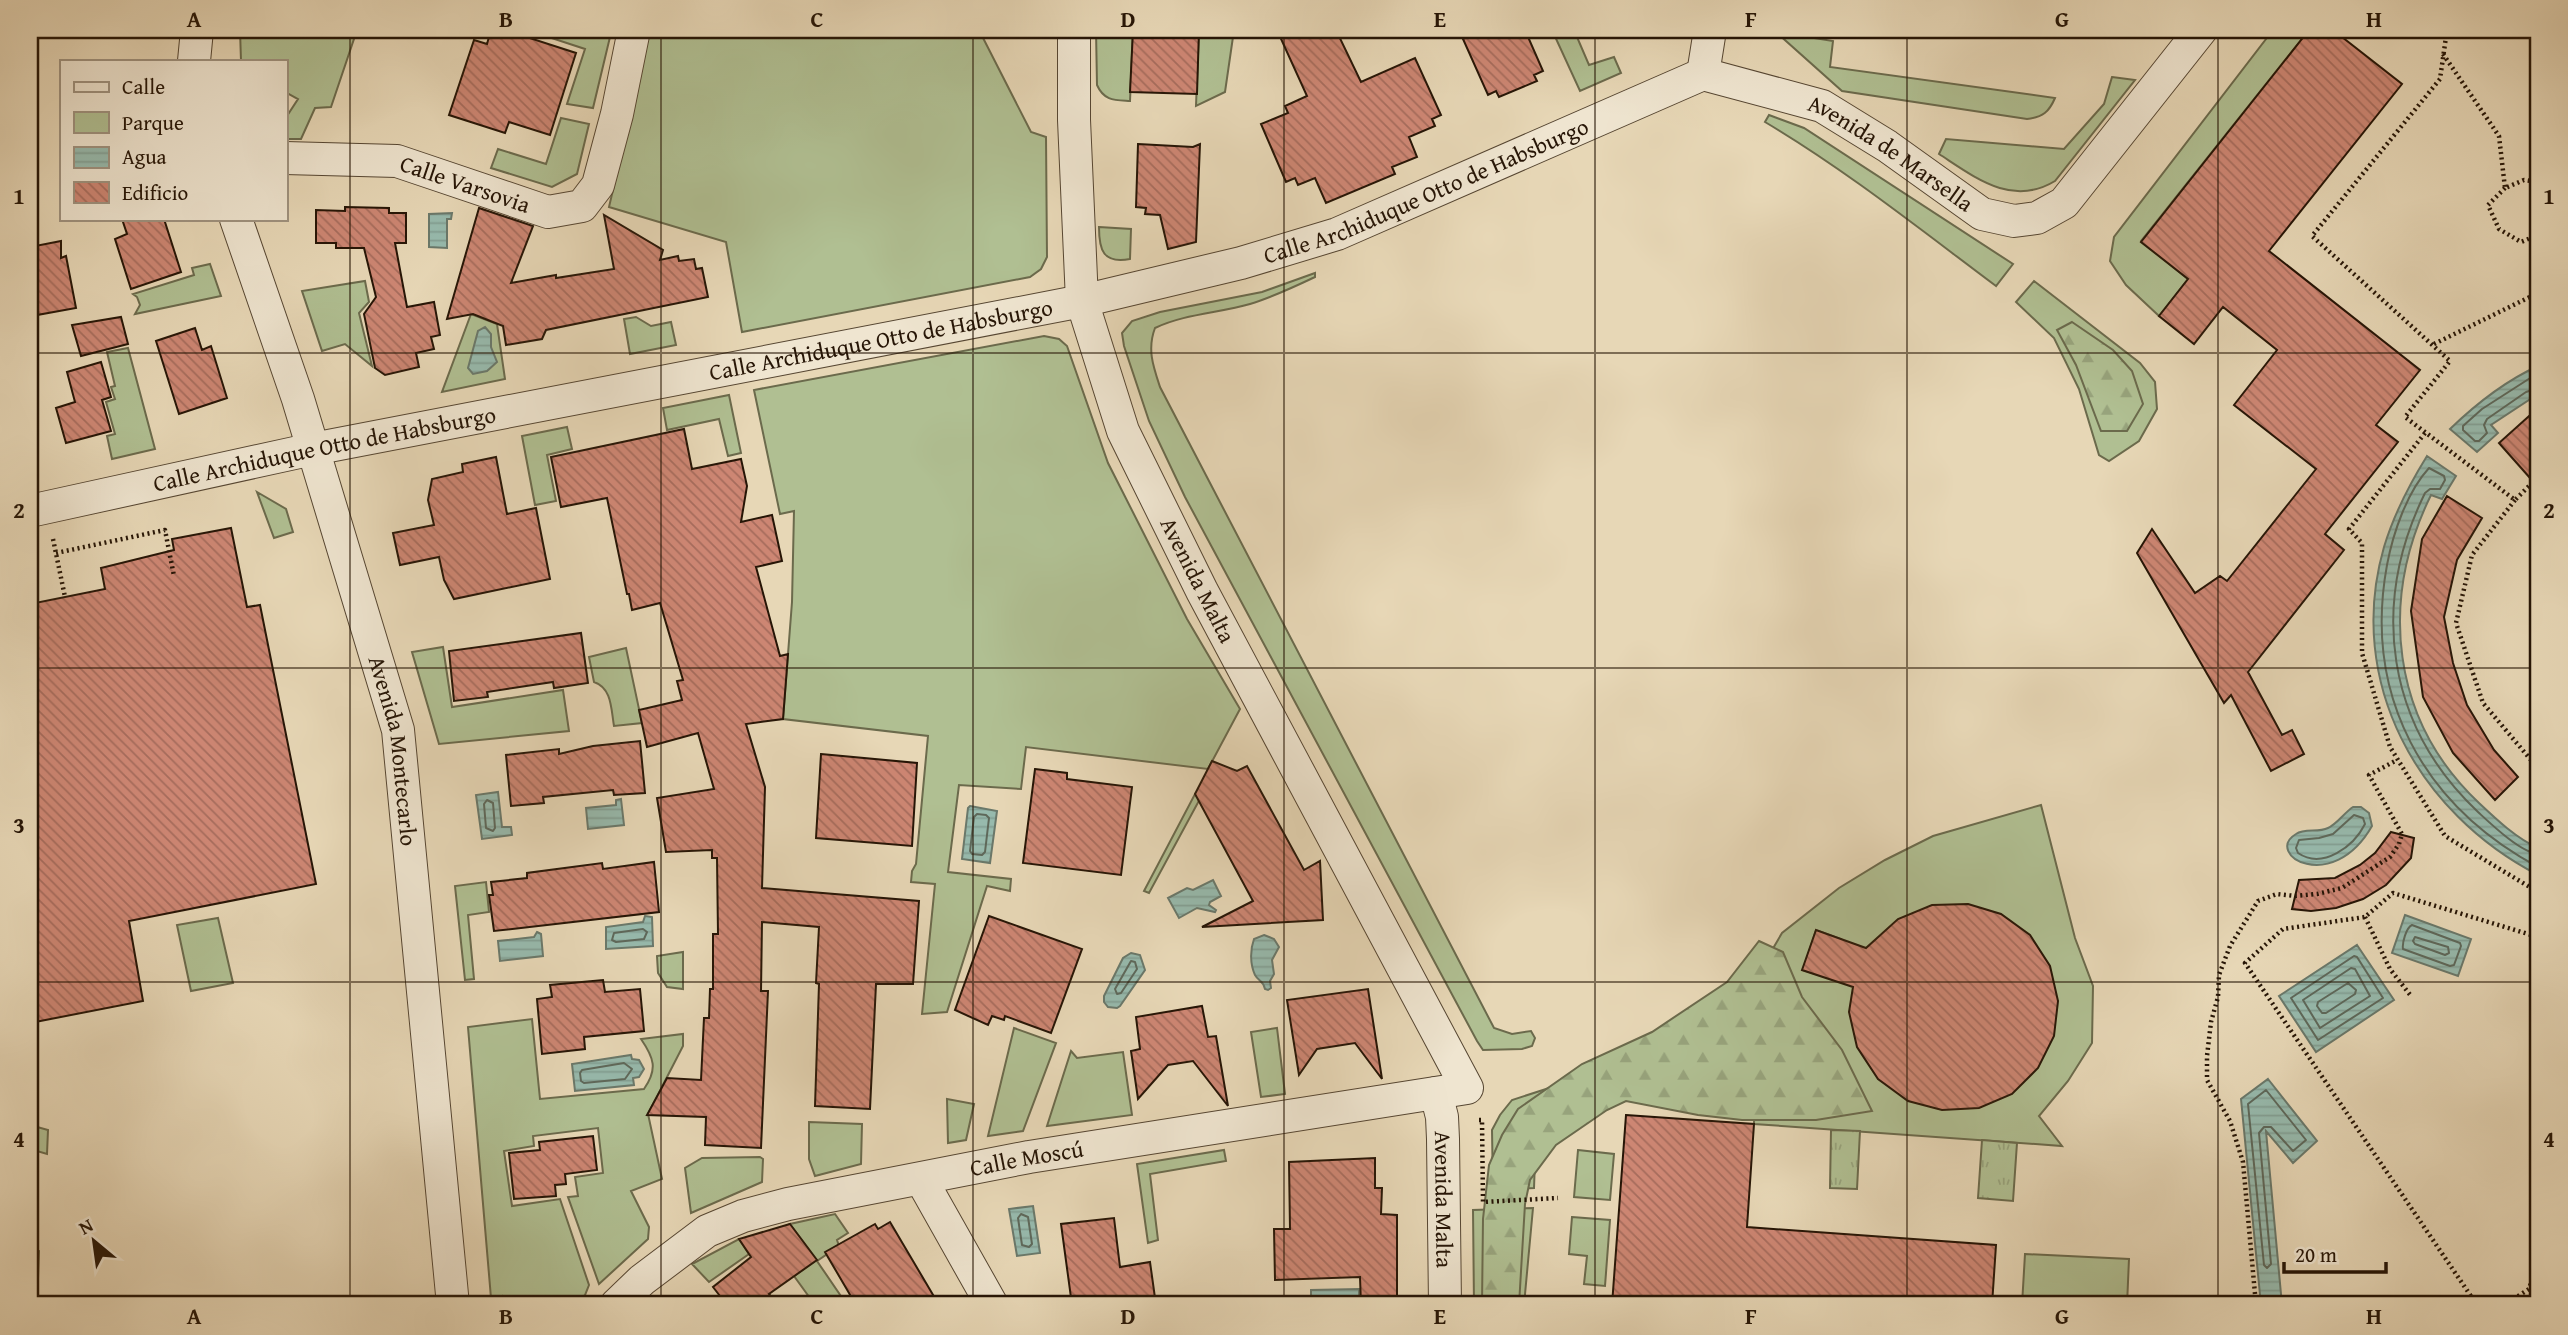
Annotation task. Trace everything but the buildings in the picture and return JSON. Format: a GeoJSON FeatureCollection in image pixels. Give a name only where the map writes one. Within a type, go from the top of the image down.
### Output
{"type":"FeatureCollection","features":[{"type":"Feature","properties":{"kind":"street"},"geometry":{"type":"LineString","coordinates":[[194,60],[197,30]]}},
{"type":"Feature","properties":{"kind":"street","name":"Calle Varsovia"},"geometry":{"type":"LineString","coordinates":[[287,159],[397,161],[548,212],[582,206],[598,185],[617,114],[634,30]]}},
{"type":"Feature","properties":{"kind":"street","name":"Avenida Malta"},"geometry":{"type":"LineString","coordinates":[[1074,30],[1074,120],[1082,301],[1123,431],[1202,591],[1467,1088]]}},
{"type":"Feature","properties":{"kind":"street"},"geometry":{"type":"LineString","coordinates":[[1703,74],[1710,30]]}},
{"type":"Feature","properties":{"kind":"street","name":"Avenida de Marsella"},"geometry":{"type":"LineString","coordinates":[[1703,74],[1822,106],[1887,146],[1982,214],[2014,221],[2037,218],[2064,203],[2202,30]]}},
{"type":"Feature","properties":{"kind":"street","name":"Calle Archiduque Otto de Habsburgo"},"geometry":{"type":"LineString","coordinates":[[30,511],[313,449],[1082,301],[1241,263],[1337,234],[1703,74]]}},
{"type":"Feature","properties":{"kind":"street","name":"Avenida Montecarlo"},"geometry":{"type":"LineString","coordinates":[[236,220],[313,449],[398,730],[453,1305]]}},
{"type":"Feature","properties":{"kind":"street","name":"Calle Moscú"},"geometry":{"type":"LineString","coordinates":[[616,1305],[676,1252],[707,1231],[743,1216],[798,1202],[1029,1157],[1467,1088]]}},
{"type":"Feature","properties":{"kind":"street","name":"Avenida Malta"},"geometry":{"type":"LineString","coordinates":[[1436,1093],[1442,1117],[1443,1139],[1445,1305]]}},
{"type":"Feature","properties":{"kind":"street"},"geometry":{"type":"LineString","coordinates":[[921,1179],[992,1305]]}},
{"type":"Feature","properties":{"kind":"path"},"geometry":{"type":"LineString","coordinates":[[2447,30],[2440,79],[2312,236],[2450,361],[2404,417],[2515,500]]}},
{"type":"Feature","properties":{"kind":"path"},"geometry":{"type":"LineString","coordinates":[[2443,54],[2499,136],[2505,188]]}},
{"type":"Feature","properties":{"kind":"path"},"geometry":{"type":"LineString","coordinates":[[2538,182],[2524,180],[2505,188],[2488,205],[2499,229],[2521,242],[2538,236]]}},
{"type":"Feature","properties":{"kind":"path"},"geometry":{"type":"LineString","coordinates":[[2434,344],[2538,293]]}},
{"type":"Feature","properties":{"kind":"path"},"geometry":{"type":"LineString","coordinates":[[2426,433],[2348,529],[2362,543],[2361,653],[2390,747],[2445,836],[2538,892]]}},
{"type":"Feature","properties":{"kind":"path"},"geometry":{"type":"LineString","coordinates":[[2538,477],[2515,500],[2472,555],[2456,623],[2483,703],[2538,765]]}},
{"type":"Feature","properties":{"kind":"path"},"geometry":{"type":"LineString","coordinates":[[56,553],[165,530],[174,576]]}},
{"type":"Feature","properties":{"kind":"path"},"geometry":{"type":"LineString","coordinates":[[58,562],[65,597]]}},
{"type":"Feature","properties":{"kind":"path"},"geometry":{"type":"LineString","coordinates":[[2256,1305],[2243,1162],[2230,1121],[2207,1080],[2207,1056],[2211,1022],[2218,997],[2219,975],[2230,946],[2258,901],[2277,894],[2317,894],[2342,888],[2390,857],[2402,834],[2369,775],[2397,760]]}},
{"type":"Feature","properties":{"kind":"path"},"geometry":{"type":"LineString","coordinates":[[2477,1305],[2245,963],[2283,929],[2365,917],[2393,893],[2538,937]]}},
{"type":"Feature","properties":{"kind":"path"},"geometry":{"type":"LineString","coordinates":[[2365,917],[2390,970],[2411,996]]}},
{"type":"Feature","properties":{"kind":"path"},"geometry":{"type":"LineString","coordinates":[[1482,1152],[1483,1202],[1558,1198]]}},
{"type":"Feature","properties":{"kind":"path"},"geometry":{"type":"LineString","coordinates":[[2504,1305],[2529,1289],[2535,1273]]}},
{"type":"Feature","properties":{"kind":"green space"},"geometry":{"type":"Polygon","coordinates":[[[240,30],[357,30],[331,107],[315,108],[301,139],[287,139],[287,116],[298,99],[287,93],[287,60],[241,60],[240,30]]]}},
{"type":"Feature","properties":{"kind":"green space"},"geometry":{"type":"Polygon","coordinates":[[[588,30],[610,37],[593,108],[567,104],[585,49],[533,32],[588,30]]]}},
{"type":"Feature","properties":{"kind":"green space"},"geometry":{"type":"Polygon","coordinates":[[[650,30],[979,30],[1031,132],[1046,137],[1047,257],[1041,269],[1030,277],[742,332],[726,242],[609,207],[650,30]]]}},
{"type":"Feature","properties":{"kind":"green space"},"geometry":{"type":"Polygon","coordinates":[[[1096,30],[1133,30],[1130,101],[1107,97],[1097,85],[1096,30]]]}},
{"type":"Feature","properties":{"kind":"green space"},"geometry":{"type":"Polygon","coordinates":[[[1199,30],[1234,30],[1225,92],[1196,106],[1199,30]]]}},
{"type":"Feature","properties":{"kind":"green space"},"geometry":{"type":"Polygon","coordinates":[[[1552,30],[1574,30],[1589,65],[1614,57],[1621,73],[1580,91],[1552,30]]]}},
{"type":"Feature","properties":{"kind":"green space"},"geometry":{"type":"Polygon","coordinates":[[[2273,30],[2309,30],[2141,241],[2188,279],[2159,316],[2126,285],[2110,261],[2114,237],[2273,30]]]}},
{"type":"Feature","properties":{"kind":"green space"},"geometry":{"type":"Polygon","coordinates":[[[1776,32],[1833,41],[1830,67],[2055,98],[2045,113],[2027,119],[1842,91],[1776,32]]]}},
{"type":"Feature","properties":{"kind":"green space"},"geometry":{"type":"Polygon","coordinates":[[[2112,77],[2135,80],[2055,181],[2024,191],[2009,190],[1981,180],[1939,154],[1946,139],[2064,149],[2104,104],[2112,77]]]}},
{"type":"Feature","properties":{"kind":"green space"},"geometry":{"type":"Polygon","coordinates":[[[1769,115],[1804,128],[2013,264],[1996,286],[1854,180],[1765,122],[1769,115]]]}},
{"type":"Feature","properties":{"kind":"green space"},"geometry":{"type":"Polygon","coordinates":[[[561,118],[589,124],[577,174],[552,187],[491,168],[498,149],[546,164],[561,118]]]}},
{"type":"Feature","properties":{"kind":"green space"},"geometry":{"type":"Polygon","coordinates":[[[30,137],[37,194],[30,195],[30,137]]]}},
{"type":"Feature","properties":{"kind":"green space"},"geometry":{"type":"Polygon","coordinates":[[[1099,227],[1131,229],[1130,259],[1114,259],[1104,254],[1099,227]]]}},
{"type":"Feature","properties":{"kind":"green space"},"geometry":{"type":"Polygon","coordinates":[[[210,264],[221,296],[135,314],[140,305],[133,294],[194,275],[192,268],[210,264]]]}},
{"type":"Feature","properties":{"kind":"green space"},"geometry":{"type":"Polygon","coordinates":[[[1315,273],[1315,277],[1259,301],[1155,328],[1151,350],[1155,372],[1160,387],[1494,1028],[1512,1034],[1531,1031],[1535,1038],[1532,1046],[1522,1049],[1483,1050],[1477,1041],[1185,497],[1149,421],[1124,346],[1122,333],[1132,321],[1160,312],[1262,292],[1315,273]]]}},
{"type":"Feature","properties":{"kind":"green space"},"geometry":{"type":"Polygon","coordinates":[[[365,281],[369,302],[359,313],[372,366],[345,344],[322,351],[302,291],[365,281]]]}},
{"type":"Feature","properties":{"kind":"green space"},"geometry":{"type":"Polygon","coordinates":[[[2034,281],[2140,363],[2155,382],[2157,409],[2139,441],[2109,461],[2099,455],[2079,389],[2054,338],[2016,302],[2034,281]]]}},
{"type":"Feature","properties":{"kind":"green space"},"geometry":{"type":"Polygon","coordinates":[[[471,314],[497,324],[505,379],[442,392],[471,314]]]}},
{"type":"Feature","properties":{"kind":"green space"},"geometry":{"type":"Polygon","coordinates":[[[636,317],[651,326],[671,322],[676,345],[630,354],[624,319],[636,317]]]}},
{"type":"Feature","properties":{"kind":"green space"},"geometry":{"type":"Polygon","coordinates":[[[2072,322],[2113,350],[2132,371],[2143,404],[2127,431],[2101,431],[2076,365],[2057,330],[2072,322]]]}},
{"type":"Feature","properties":{"kind":"green space"},"geometry":{"type":"Polygon","coordinates":[[[1044,336],[1059,339],[1067,346],[1108,463],[1187,619],[1240,709],[1208,769],[1026,747],[1021,789],[959,785],[948,872],[1011,879],[1010,891],[987,886],[947,1012],[922,1014],[935,884],[911,882],[916,864],[928,736],[783,719],[792,602],[794,511],[780,514],[754,390],[1044,336]]]}},
{"type":"Feature","properties":{"kind":"green space"},"geometry":{"type":"Polygon","coordinates":[[[128,348],[155,449],[112,459],[107,436],[115,434],[106,402],[115,399],[111,387],[115,386],[107,352],[128,348]]]}},
{"type":"Feature","properties":{"kind":"green space"},"geometry":{"type":"Polygon","coordinates":[[[729,395],[741,453],[728,456],[719,419],[667,430],[663,408],[729,395]]]}},
{"type":"Feature","properties":{"kind":"green space"},"geometry":{"type":"Polygon","coordinates":[[[567,427],[572,449],[547,455],[556,501],[535,505],[522,436],[567,427]]]}},
{"type":"Feature","properties":{"kind":"green space"},"geometry":{"type":"Polygon","coordinates":[[[257,492],[286,509],[293,532],[274,538],[257,492]]]}},
{"type":"Feature","properties":{"kind":"green space"},"geometry":{"type":"Polygon","coordinates":[[[443,647],[452,707],[563,690],[569,731],[439,744],[412,652],[443,647]]]}},
{"type":"Feature","properties":{"kind":"green space"},"geometry":{"type":"Polygon","coordinates":[[[626,648],[642,723],[614,726],[610,700],[604,689],[594,682],[589,657],[626,648]]]}},
{"type":"Feature","properties":{"kind":"green space"},"geometry":{"type":"Polygon","coordinates":[[[1195,794],[1201,797],[1149,893],[1144,891],[1195,794]]]}},
{"type":"Feature","properties":{"kind":"green space"},"geometry":{"type":"Polygon","coordinates":[[[2041,805],[2075,938],[2093,986],[2092,1043],[2068,1081],[2039,1116],[2062,1146],[1754,1124],[1755,1055],[1596,1105],[1535,1160],[1534,1188],[1493,1190],[1492,1130],[1512,1100],[1602,1071],[1758,974],[1782,933],[1839,888],[1885,860],[1933,836],[2041,805]],[[1816,930],[1803,970],[1828,978],[1841,939],[1816,930]]]}},
{"type":"Feature","properties":{"kind":"green space"},"geometry":{"type":"Polygon","coordinates":[[[486,882],[489,912],[468,915],[474,979],[465,980],[455,886],[486,882]]]}},
{"type":"Feature","properties":{"kind":"green space"},"geometry":{"type":"Polygon","coordinates":[[[218,918],[233,983],[191,991],[177,925],[218,918]]]}},
{"type":"Feature","properties":{"kind":"green space"},"geometry":{"type":"Polygon","coordinates":[[[1759,941],[1783,952],[1802,997],[1842,1050],[1872,1111],[1816,1120],[1742,1120],[1698,1115],[1626,1101],[1607,1110],[1556,1145],[1530,1180],[1525,1204],[1519,1305],[1482,1305],[1483,1219],[1489,1165],[1502,1135],[1518,1109],[1582,1064],[1652,1032],[1727,982],[1759,941]]]}},
{"type":"Feature","properties":{"kind":"green space"},"geometry":{"type":"Polygon","coordinates":[[[683,952],[683,989],[667,987],[658,973],[657,956],[683,952]]]}},
{"type":"Feature","properties":{"kind":"green space"},"geometry":{"type":"Polygon","coordinates":[[[532,1019],[540,1099],[644,1089],[653,1064],[641,1039],[683,1034],[683,1046],[648,1114],[662,1179],[631,1191],[649,1227],[648,1239],[599,1284],[568,1197],[578,1196],[575,1177],[603,1173],[598,1128],[533,1136],[534,1146],[504,1151],[512,1206],[560,1199],[589,1285],[585,1295],[572,1305],[504,1305],[502,1296],[491,1298],[468,1027],[532,1019]]]}},
{"type":"Feature","properties":{"kind":"green space"},"geometry":{"type":"Polygon","coordinates":[[[1014,1028],[1056,1043],[1023,1131],[988,1136],[1014,1028]]]}},
{"type":"Feature","properties":{"kind":"green space"},"geometry":{"type":"Polygon","coordinates":[[[1277,1028],[1285,1094],[1261,1097],[1251,1032],[1277,1028]]]}},
{"type":"Feature","properties":{"kind":"green space"},"geometry":{"type":"Polygon","coordinates":[[[1071,1051],[1077,1058],[1123,1052],[1132,1115],[1047,1126],[1071,1051]]]}},
{"type":"Feature","properties":{"kind":"green space"},"geometry":{"type":"Polygon","coordinates":[[[947,1099],[974,1104],[966,1140],[948,1143],[947,1099]]]}},
{"type":"Feature","properties":{"kind":"green space"},"geometry":{"type":"Polygon","coordinates":[[[809,1122],[862,1124],[861,1164],[815,1176],[809,1159],[809,1122]]]}},
{"type":"Feature","properties":{"kind":"green space"},"geometry":{"type":"Polygon","coordinates":[[[30,1125],[48,1130],[47,1154],[30,1149],[30,1125]]]}},
{"type":"Feature","properties":{"kind":"green space"},"geometry":{"type":"Polygon","coordinates":[[[1831,1130],[1860,1131],[1857,1189],[1830,1188],[1831,1130]]]}},
{"type":"Feature","properties":{"kind":"green space"},"geometry":{"type":"Polygon","coordinates":[[[1982,1140],[2017,1143],[2013,1201],[1978,1198],[1982,1140]]]}},
{"type":"Feature","properties":{"kind":"green space"},"geometry":{"type":"Polygon","coordinates":[[[1224,1150],[1226,1161],[1150,1174],[1158,1240],[1148,1243],[1137,1164],[1224,1150]]]}},
{"type":"Feature","properties":{"kind":"green space"},"geometry":{"type":"Polygon","coordinates":[[[1578,1150],[1614,1154],[1610,1200],[1574,1197],[1578,1150]]]}},
{"type":"Feature","properties":{"kind":"green space"},"geometry":{"type":"Polygon","coordinates":[[[702,1158],[763,1159],[762,1182],[691,1213],[685,1168],[702,1158]]]}},
{"type":"Feature","properties":{"kind":"green space"},"geometry":{"type":"Polygon","coordinates":[[[1533,1208],[1524,1305],[1474,1305],[1473,1210],[1533,1208]]]}},
{"type":"Feature","properties":{"kind":"green space"},"geometry":{"type":"Polygon","coordinates":[[[835,1214],[848,1233],[837,1240],[839,1246],[817,1261],[847,1305],[815,1305],[794,1276],[816,1260],[790,1224],[835,1214]]]}},
{"type":"Feature","properties":{"kind":"green space"},"geometry":{"type":"Polygon","coordinates":[[[1572,1217],[1610,1220],[1605,1286],[1584,1284],[1587,1256],[1569,1254],[1572,1217]]]}},
{"type":"Feature","properties":{"kind":"green space"},"geometry":{"type":"Polygon","coordinates":[[[739,1239],[749,1254],[709,1282],[692,1264],[739,1239]]]}},
{"type":"Feature","properties":{"kind":"green space"},"geometry":{"type":"Polygon","coordinates":[[[30,1249],[39,1251],[37,1305],[30,1305],[30,1249]]]}},
{"type":"Feature","properties":{"kind":"green space"},"geometry":{"type":"Polygon","coordinates":[[[2025,1254],[2129,1259],[2127,1305],[2022,1305],[2025,1254]]]}},
{"type":"Feature","properties":{"kind":"water"},"geometry":{"type":"Polygon","coordinates":[[[452,213],[451,219],[447,219],[447,248],[429,247],[429,214],[452,213]]]}},
{"type":"Feature","properties":{"kind":"water"},"geometry":{"type":"Polygon","coordinates":[[[485,327],[491,334],[491,347],[497,362],[487,371],[473,374],[468,368],[478,331],[485,327]]]}},
{"type":"Feature","properties":{"kind":"water"},"geometry":{"type":"Polygon","coordinates":[[[2538,366],[2538,394],[2491,425],[2498,433],[2477,452],[2450,429],[2492,393],[2538,366]]]}},
{"type":"Feature","properties":{"kind":"water"},"geometry":{"type":"Polygon","coordinates":[[[2427,456],[2456,476],[2442,499],[2431,495],[2415,535],[2404,576],[2400,617],[2402,658],[2411,697],[2427,735],[2450,770],[2500,822],[2538,848],[2538,875],[2495,849],[2458,817],[2426,780],[2401,738],[2384,694],[2375,646],[2374,597],[2388,535],[2402,500],[2427,456]]]}},
{"type":"Feature","properties":{"kind":"water"},"geometry":{"type":"Polygon","coordinates":[[[498,792],[502,827],[511,827],[512,835],[482,839],[476,795],[498,792]]]}},
{"type":"Feature","properties":{"kind":"water"},"geometry":{"type":"Polygon","coordinates":[[[621,799],[624,825],[588,829],[586,808],[616,805],[616,800],[621,799]]]}},
{"type":"Feature","properties":{"kind":"water"},"geometry":{"type":"Polygon","coordinates":[[[970,806],[997,811],[990,863],[962,859],[970,806]]]}},
{"type":"Feature","properties":{"kind":"water"},"geometry":{"type":"Polygon","coordinates":[[[2353,807],[2361,807],[2369,813],[2372,826],[2356,847],[2339,860],[2322,865],[2307,864],[2295,859],[2288,851],[2288,842],[2296,834],[2328,828],[2353,807]]]}},
{"type":"Feature","properties":{"kind":"water"},"geometry":{"type":"Polygon","coordinates":[[[1213,880],[1221,896],[1210,902],[1209,905],[1215,912],[1197,908],[1179,918],[1168,898],[1187,888],[1193,890],[1213,880]]]}},
{"type":"Feature","properties":{"kind":"water"},"geometry":{"type":"Polygon","coordinates":[[[2405,915],[2471,939],[2458,976],[2392,953],[2405,915]]]}},
{"type":"Feature","properties":{"kind":"water"},"geometry":{"type":"Polygon","coordinates":[[[645,916],[652,917],[653,946],[606,949],[606,927],[643,922],[645,916]]]}},
{"type":"Feature","properties":{"kind":"water"},"geometry":{"type":"Polygon","coordinates":[[[537,932],[541,934],[543,956],[500,961],[498,941],[534,937],[537,932]]]}},
{"type":"Feature","properties":{"kind":"water"},"geometry":{"type":"Polygon","coordinates":[[[1264,935],[1274,939],[1279,947],[1272,960],[1274,974],[1270,981],[1271,988],[1268,990],[1255,975],[1251,962],[1254,939],[1264,935]]]}},
{"type":"Feature","properties":{"kind":"water"},"geometry":{"type":"Polygon","coordinates":[[[2357,945],[2394,1000],[2316,1052],[2279,996],[2357,945]]]}},
{"type":"Feature","properties":{"kind":"water"},"geometry":{"type":"Polygon","coordinates":[[[1131,953],[1140,955],[1145,970],[1120,1006],[1108,1007],[1104,996],[1123,958],[1131,953]]]}},
{"type":"Feature","properties":{"kind":"water"},"geometry":{"type":"Polygon","coordinates":[[[631,1055],[632,1059],[639,1060],[644,1069],[639,1077],[633,1078],[634,1085],[575,1091],[572,1064],[631,1055]]]}},
{"type":"Feature","properties":{"kind":"water"},"geometry":{"type":"Polygon","coordinates":[[[2268,1079],[2317,1141],[2293,1163],[2266,1131],[2282,1305],[2261,1305],[2241,1099],[2268,1079]]]}},
{"type":"Feature","properties":{"kind":"water"},"geometry":{"type":"Polygon","coordinates":[[[1033,1206],[1040,1253],[1017,1256],[1009,1209],[1033,1206]]]}},
{"type":"Feature","properties":{"kind":"water"},"geometry":{"type":"Polygon","coordinates":[[[1359,1289],[1359,1305],[1311,1305],[1311,1290],[1359,1289]]]}}]}
